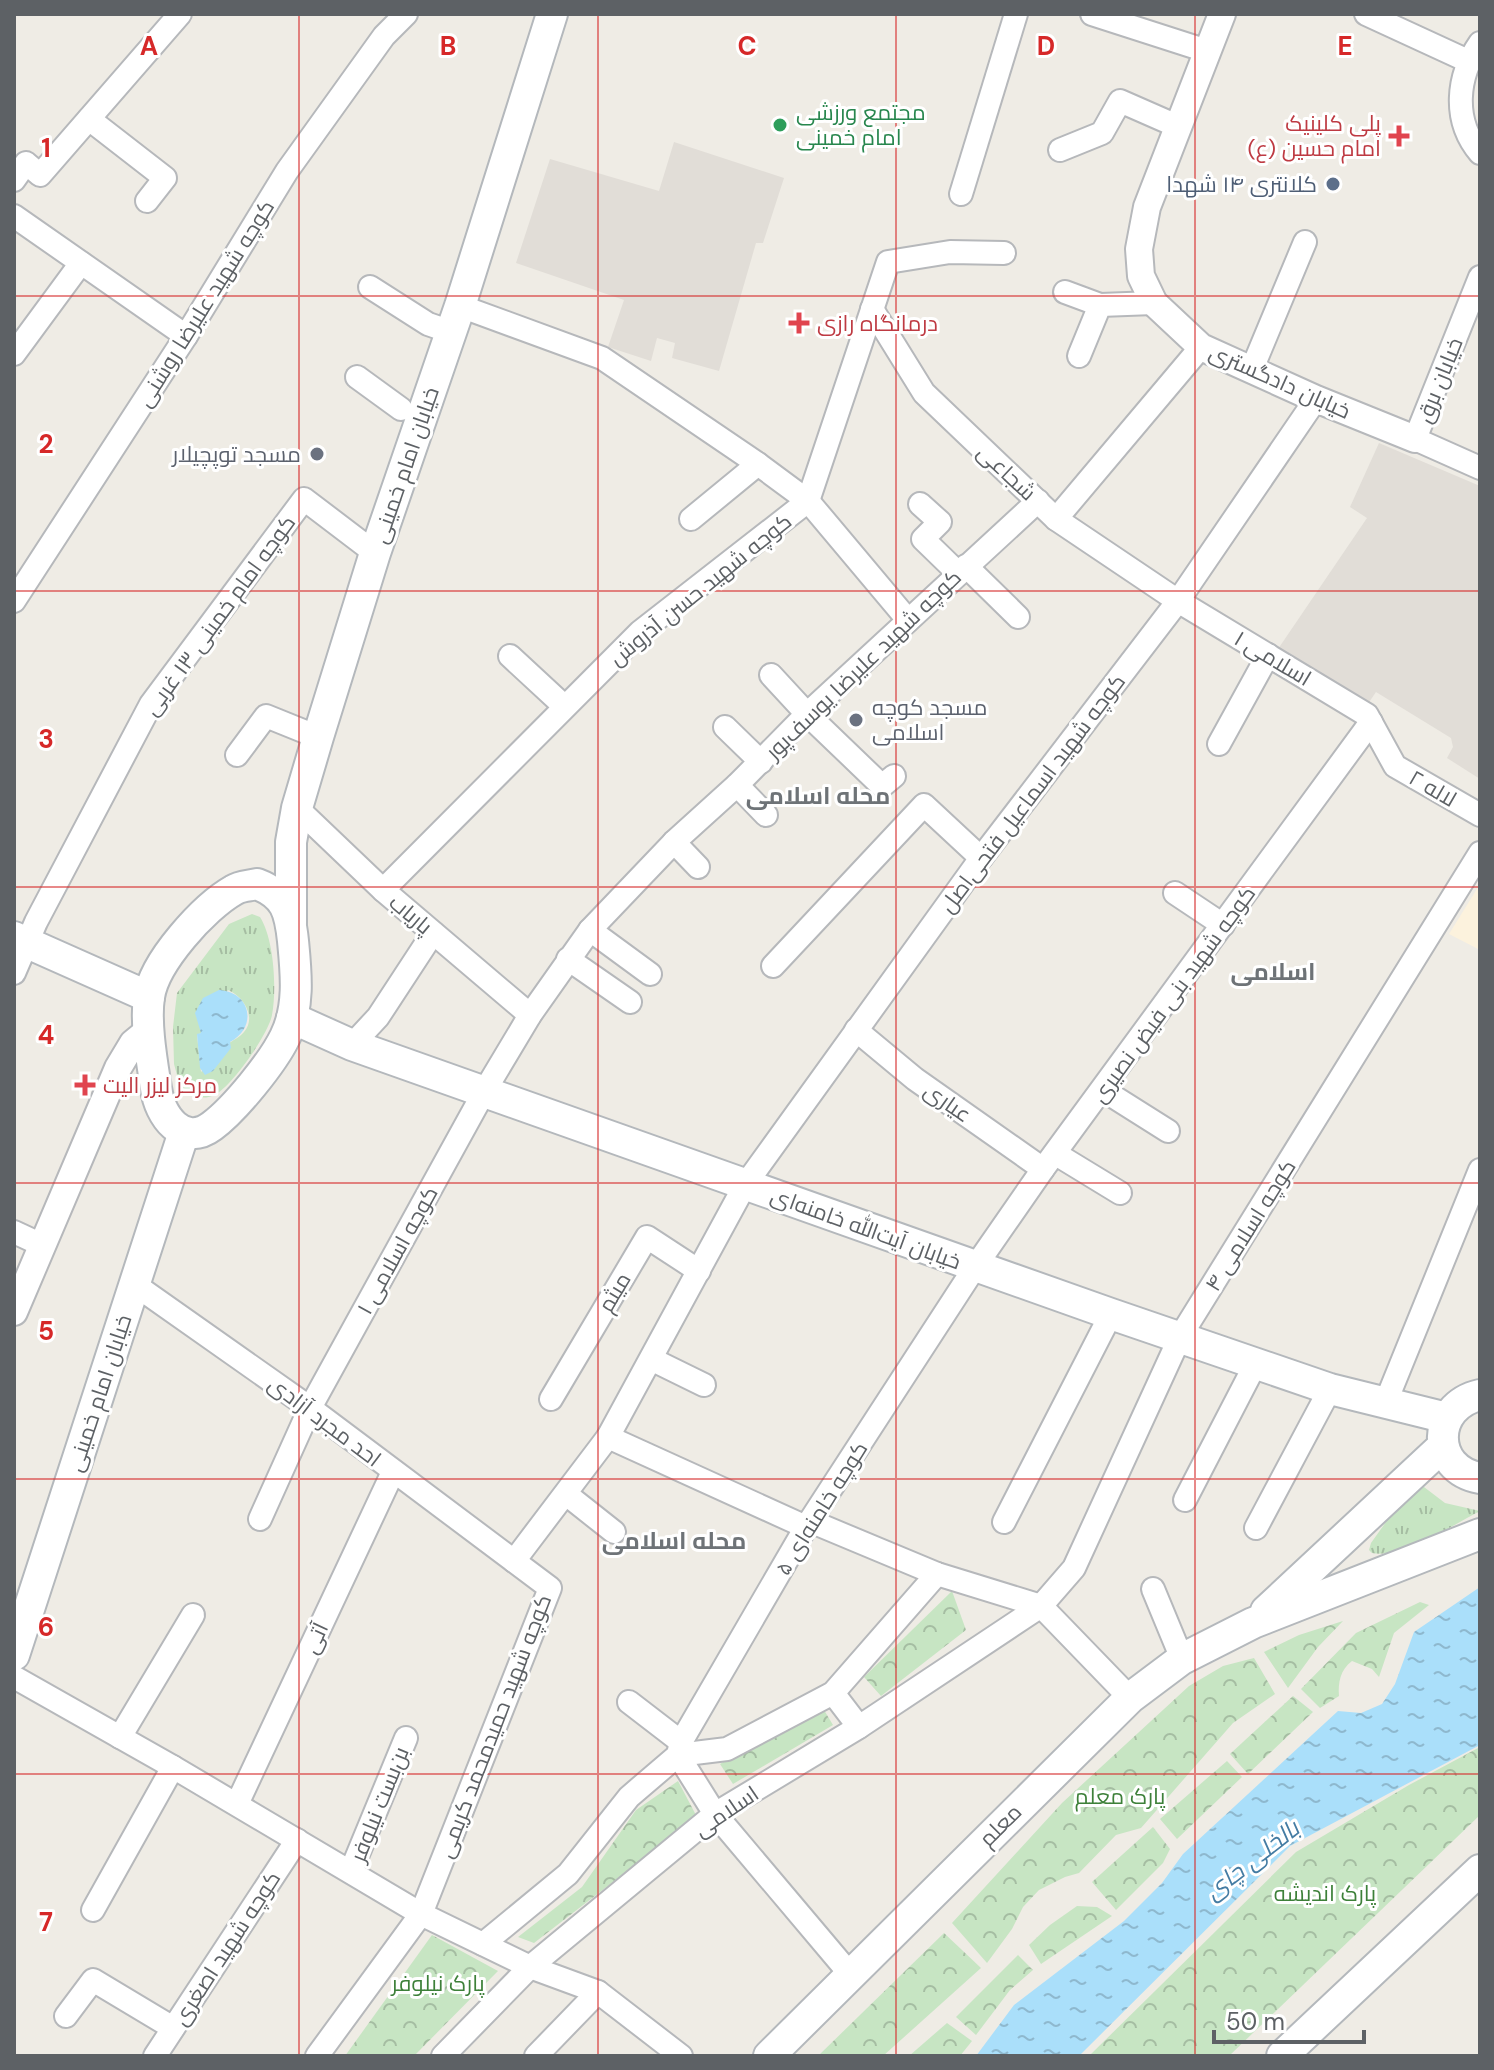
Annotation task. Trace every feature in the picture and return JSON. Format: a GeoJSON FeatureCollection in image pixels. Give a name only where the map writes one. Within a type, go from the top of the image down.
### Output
{"type":"FeatureCollection","features":[{"type":"Feature","properties":{"kind":"main road","name":"خیابان امام خمینی"},"geometry":{"type":"LineString","coordinates":[[292,1018],[297,987],[291,923],[291,842],[297,808],[367,546],[552,14]]}},
{"type":"Feature","properties":{"kind":"main road"},"geometry":{"type":"LineString","coordinates":[[291,923],[282,900],[270,889],[257,884],[237,888],[215,903],[160,966],[149,997],[150,1029],[156,1092],[167,1121],[184,1132],[194,1133],[213,1125],[267,1064],[285,1037],[292,1018]]}},
{"type":"Feature","properties":{"kind":"main road"},"geometry":{"type":"LineString","coordinates":[[26,934],[149,997]]}},
{"type":"Feature","properties":{"kind":"main road","name":"خیابان آیت‌الله خامنه‌ای"},"geometry":{"type":"LineString","coordinates":[[292,1018],[352,1045],[975,1267],[1330,1389],[1385,1404],[1445,1432]]}},
{"type":"Feature","properties":{"kind":"main road","name":"خیابان امام خمینی"},"geometry":{"type":"LineString","coordinates":[[14,1655],[184,1132]]}},
{"type":"Feature","properties":{"kind":"main road"},"geometry":{"type":"LineString","coordinates":[[1253,1623],[1445,1432],[1455,1407],[1479,1395]]}},
{"type":"Feature","properties":{"kind":"main road"},"geometry":{"type":"LineString","coordinates":[[1445,1432],[1449,1459],[1458,1469],[1480,1478]]}},
{"type":"Feature","properties":{"kind":"main road"},"geometry":{"type":"LineString","coordinates":[[1253,1623],[1480,1534]]}},
{"type":"Feature","properties":{"kind":"main road","name":"معلم"},"geometry":{"type":"LineString","coordinates":[[769,2056],[1130,1698],[1182,1659],[1253,1623]]}},
{"type":"Feature","properties":{"kind":"main road"},"geometry":{"type":"LineString","coordinates":[[1282,2056],[1480,1870]]}},
{"type":"Feature","properties":{"kind":"street"},"geometry":{"type":"LineString","coordinates":[[14,180],[26,163],[40,175],[180,14]]}},
{"type":"Feature","properties":{"kind":"street","name":"کوچه شهید علیرضا روشنی"},"geometry":{"type":"LineString","coordinates":[[14,601],[186,336],[287,171],[384,36],[406,14]]}},
{"type":"Feature","properties":{"kind":"street"},"geometry":{"type":"LineString","coordinates":[[961,194],[1016,14]]}},
{"type":"Feature","properties":{"kind":"street"},"geometry":{"type":"LineString","coordinates":[[1092,14],[1214,34]]}},
{"type":"Feature","properties":{"kind":"street"},"geometry":{"type":"LineString","coordinates":[[1137,14],[1214,34]]}},
{"type":"Feature","properties":{"kind":"street"},"geometry":{"type":"LineString","coordinates":[[1366,14],[1474,52],[1460,89],[1462,119],[1480,153]]}},
{"type":"Feature","properties":{"kind":"street","name":"خیابان دادگستری"},"geometry":{"type":"LineString","coordinates":[[1214,34],[1147,207],[1139,249],[1141,276],[1154,303],[1201,347],[1480,468]]}},
{"type":"Feature","properties":{"kind":"street"},"geometry":{"type":"LineString","coordinates":[[1060,150],[1102,133],[1120,101],[1177,126]]}},
{"type":"Feature","properties":{"kind":"street"},"geometry":{"type":"LineString","coordinates":[[89,119],[165,178],[147,201]]}},
{"type":"Feature","properties":{"kind":"street"},"geometry":{"type":"LineString","coordinates":[[14,216],[186,336]]}},
{"type":"Feature","properties":{"kind":"street"},"geometry":{"type":"LineString","coordinates":[[1252,369],[1305,242]]}},
{"type":"Feature","properties":{"kind":"street","name":"کوچه شهید حسن آذروش"},"geometry":{"type":"LineString","coordinates":[[383,890],[640,632],[808,501],[888,262],[950,252],[1004,253]]}},
{"type":"Feature","properties":{"kind":"street"},"geometry":{"type":"LineString","coordinates":[[14,354],[81,263]]}},
{"type":"Feature","properties":{"kind":"street","name":"خیابان برق"},"geometry":{"type":"LineString","coordinates":[[1415,439],[1480,277]]}},
{"type":"Feature","properties":{"kind":"street"},"geometry":{"type":"LineString","coordinates":[[370,287],[428,324],[449,312],[652,375]]}},
{"type":"Feature","properties":{"kind":"street"},"geometry":{"type":"LineString","coordinates":[[1065,292],[1100,305],[1154,303]]}},
{"type":"Feature","properties":{"kind":"street"},"geometry":{"type":"LineString","coordinates":[[1079,356],[1100,305]]}},
{"type":"Feature","properties":{"kind":"street","name":"شجاعی"},"geometry":{"type":"LineString","coordinates":[[872,309],[924,393],[1056,519],[1178,601]]}},
{"type":"Feature","properties":{"kind":"street"},"geometry":{"type":"LineString","coordinates":[[1056,519],[1201,347]]}},
{"type":"Feature","properties":{"kind":"street"},"geometry":{"type":"LineString","coordinates":[[602,358],[808,501],[908,620]]}},
{"type":"Feature","properties":{"kind":"street"},"geometry":{"type":"LineString","coordinates":[[357,377],[411,414]]}},
{"type":"Feature","properties":{"kind":"street","name":"کوچه شهید اسماعیل فتحی‌اصل"},"geometry":{"type":"LineString","coordinates":[[745,1185],[981,858],[1178,601],[1316,399]]}},
{"type":"Feature","properties":{"kind":"street"},"geometry":{"type":"LineString","coordinates":[[691,519],[758,464]]}},
{"type":"Feature","properties":{"kind":"street","name":"کوچه امام خمینی ۱۳ غربی"},"geometry":{"type":"LineString","coordinates":[[26,934],[151,704],[304,499],[367,546]]}},
{"type":"Feature","properties":{"kind":"street","name":"کوچه شهید علیرضا یوسف‌پور"},"geometry":{"type":"LineString","coordinates":[[484,1092],[530,1015],[590,930],[674,842],[761,762],[807,714],[1038,501]]}},
{"type":"Feature","properties":{"kind":"street"},"geometry":{"type":"LineString","coordinates":[[920,504],[940,522],[923,539],[1018,617]]}},
{"type":"Feature","properties":{"kind":"street","name":"اسلامی ۱"},"geometry":{"type":"LineString","coordinates":[[1178,601],[1369,718]]}},
{"type":"Feature","properties":{"kind":"street"},"geometry":{"type":"LineString","coordinates":[[1219,744],[1268,655]]}},
{"type":"Feature","properties":{"kind":"street"},"geometry":{"type":"LineString","coordinates":[[510,656],[564,706]]}},
{"type":"Feature","properties":{"kind":"street"},"geometry":{"type":"LineString","coordinates":[[771,675],[882,786],[894,776]]}},
{"type":"Feature","properties":{"kind":"street"},"geometry":{"type":"LineString","coordinates":[[237,755],[266,716],[318,737]]}},
{"type":"Feature","properties":{"kind":"street","name":"لاله ۲"},"geometry":{"type":"LineString","coordinates":[[1369,718],[1395,766],[1480,815]]}},
{"type":"Feature","properties":{"kind":"street","name":"کوچه شهید بنی فیض نصیری"},"geometry":{"type":"LineString","coordinates":[[975,1267],[1369,718]]}},
{"type":"Feature","properties":{"kind":"street"},"geometry":{"type":"LineString","coordinates":[[725,727],[761,762]]}},
{"type":"Feature","properties":{"kind":"street"},"geometry":{"type":"LineString","coordinates":[[737,785],[766,815]]}},
{"type":"Feature","properties":{"kind":"street"},"geometry":{"type":"LineString","coordinates":[[773,966],[924,805],[981,858]]}},
{"type":"Feature","properties":{"kind":"street","name":"پاریاب"},"geometry":{"type":"LineString","coordinates":[[297,808],[383,890],[530,1015]]}},
{"type":"Feature","properties":{"kind":"street"},"geometry":{"type":"LineString","coordinates":[[674,842],[698,867]]}},
{"type":"Feature","properties":{"kind":"street","name":"کوچه اسلامی ۴"},"geometry":{"type":"LineString","coordinates":[[1041,1606],[1074,1568],[1180,1337],[1480,853]]}},
{"type":"Feature","properties":{"kind":"street"},"geometry":{"type":"LineString","coordinates":[[1175,893],[1223,925]]}},
{"type":"Feature","properties":{"kind":"street"},"geometry":{"type":"LineString","coordinates":[[590,930],[650,974]]}},
{"type":"Feature","properties":{"kind":"street"},"geometry":{"type":"LineString","coordinates":[[352,1045],[378,1017],[433,933]]}},
{"type":"Feature","properties":{"kind":"street"},"geometry":{"type":"LineString","coordinates":[[14,973],[26,934]]}},
{"type":"Feature","properties":{"kind":"street"},"geometry":{"type":"LineString","coordinates":[[568,959],[630,1002]]}},
{"type":"Feature","properties":{"kind":"street"},"geometry":{"type":"LineString","coordinates":[[14,1312],[118,1068],[133,1043],[150,1029]]}},
{"type":"Feature","properties":{"kind":"street","name":"عیاری"},"geometry":{"type":"LineString","coordinates":[[856,1030],[915,1079],[1050,1162],[1120,1193]]}},
{"type":"Feature","properties":{"kind":"street"},"geometry":{"type":"LineString","coordinates":[[1103,1090],[1168,1131]]}},
{"type":"Feature","properties":{"kind":"street","name":"کوچه اسلامی ۱"},"geometry":{"type":"LineString","coordinates":[[260,1519],[310,1408],[484,1092]]}},
{"type":"Feature","properties":{"kind":"street"},"geometry":{"type":"LineString","coordinates":[[1385,1404],[1480,1170]]}},
{"type":"Feature","properties":{"kind":"street"},"geometry":{"type":"LineString","coordinates":[[514,1561],[608,1437],[745,1185]]}},
{"type":"Feature","properties":{"kind":"street"},"geometry":{"type":"LineString","coordinates":[[14,1232],[42,1245]]}},
{"type":"Feature","properties":{"kind":"street","name":"میثم"},"geometry":{"type":"LineString","coordinates":[[551,1399],[647,1237],[699,1271]]}},
{"type":"Feature","properties":{"kind":"street","name":"کوچه خامنه‌ای ۵"},"geometry":{"type":"LineString","coordinates":[[679,1749],[808,1524],[975,1267]]}},
{"type":"Feature","properties":{"kind":"street","name":"احد مجرد آزادی"},"geometry":{"type":"LineString","coordinates":[[134,1284],[310,1408],[514,1561]]}},
{"type":"Feature","properties":{"kind":"street"},"geometry":{"type":"LineString","coordinates":[[1004,1522],[1111,1314]]}},
{"type":"Feature","properties":{"kind":"street"},"geometry":{"type":"LineString","coordinates":[[651,1359],[704,1385]]}},
{"type":"Feature","properties":{"kind":"street"},"geometry":{"type":"LineString","coordinates":[[1185,1500],[1256,1363]]}},
{"type":"Feature","properties":{"kind":"street"},"geometry":{"type":"LineString","coordinates":[[1256,1528],[1330,1389]]}},
{"type":"Feature","properties":{"kind":"street"},"geometry":{"type":"LineString","coordinates":[[608,1437],[808,1524],[937,1574],[1041,1606],[1130,1698]]}},
{"type":"Feature","properties":{"kind":"street","name":"آتی"},"geometry":{"type":"LineString","coordinates":[[237,1804],[393,1472]]}},
{"type":"Feature","properties":{"kind":"street"},"geometry":{"type":"LineString","coordinates":[[566,1494],[614,1532]]}},
{"type":"Feature","properties":{"kind":"street","name":"کوچه شهید حمیدمحمد کریمی"},"geometry":{"type":"LineString","coordinates":[[421,1914],[550,1588],[514,1561]]}},
{"type":"Feature","properties":{"kind":"street"},"geometry":{"type":"LineString","coordinates":[[483,1944],[568,1874],[629,1797],[679,1749],[727,1749],[833,1693],[937,1574]]}},
{"type":"Feature","properties":{"kind":"street"},"geometry":{"type":"LineString","coordinates":[[1153,1589],[1182,1659]]}},
{"type":"Feature","properties":{"kind":"street","name":"اسلامی"},"geometry":{"type":"LineString","coordinates":[[443,2056],[530,1967],[715,1814],[859,1727],[1041,1606]]}},
{"type":"Feature","properties":{"kind":"street"},"geometry":{"type":"LineString","coordinates":[[120,1737],[193,1615]]}},
{"type":"Feature","properties":{"kind":"street"},"geometry":{"type":"LineString","coordinates":[[14,1677],[237,1804],[421,1914],[530,1967],[598,1992],[681,2056]]}},
{"type":"Feature","properties":{"kind":"street"},"geometry":{"type":"LineString","coordinates":[[833,1693],[859,1727]]}},
{"type":"Feature","properties":{"kind":"street"},"geometry":{"type":"LineString","coordinates":[[629,1702],[679,1749],[715,1814],[850,1974]]}},
{"type":"Feature","properties":{"kind":"street","name":"بن‌بست نیلوفر"},"geometry":{"type":"LineString","coordinates":[[351,1871],[406,1738]]}},
{"type":"Feature","properties":{"kind":"street"},"geometry":{"type":"LineString","coordinates":[[93,1910],[173,1767]]}},
{"type":"Feature","properties":{"kind":"street","name":"کوچه شهید اصغری"},"geometry":{"type":"LineString","coordinates":[[155,2056],[297,1840]]}},
{"type":"Feature","properties":{"kind":"street"},"geometry":{"type":"LineString","coordinates":[[317,2056],[421,1914]]}},
{"type":"Feature","properties":{"kind":"street"},"geometry":{"type":"LineString","coordinates":[[66,2016],[93,1980],[173,2028]]}},
{"type":"Feature","properties":{"kind":"street"},"geometry":{"type":"LineString","coordinates":[[536,2056],[598,1992]]}},
{"type":"Feature","properties":{"kind":"shaded area"},"geometry":{"type":"Polygon","coordinates":[[[674,142],[784,178],[763,243],[756,243],[719,371],[672,358],[675,343],[657,338],[651,361],[608,347],[624,300],[516,263],[550,159],[659,191],[674,142]]]}},
{"type":"Feature","properties":{"kind":"shaded area"},"geometry":{"type":"Polygon","coordinates":[[[1379,443],[1480,486],[1480,779],[1447,758],[1453,747],[1451,738],[1376,692],[1363,711],[1276,652],[1367,518],[1350,507],[1379,443]]]}},
{"type":"Feature","properties":{"kind":"shaded area"},"geometry":{"type":"Polygon","coordinates":[[[1480,884],[1480,950],[1449,934],[1480,884]]]}},
{"type":"Feature","properties":{"kind":"green space"},"geometry":{"type":"Polygon","coordinates":[[[252,914],[260,917],[265,926],[273,964],[272,1015],[257,1046],[230,1082],[214,1095],[200,1097],[185,1092],[180,1086],[174,1064],[173,1027],[177,993],[229,924],[252,914]],[[228,990],[197,1035],[201,1072],[248,1026],[249,1014],[234,993],[228,990]]]}},
{"type":"Feature","properties":{"kind":"green space"},"geometry":{"type":"Polygon","coordinates":[[[1413,1484],[1424,1487],[1445,1503],[1480,1511],[1412,1546],[1398,1551],[1372,1553],[1369,1550],[1371,1543],[1413,1484]]]}},
{"type":"Feature","properties":{"kind":"green space"},"geometry":{"type":"Polygon","coordinates":[[[952,1591],[966,1630],[881,1696],[864,1677],[952,1591]]]}},
{"type":"Feature","properties":{"kind":"green space"},"geometry":{"type":"Polygon","coordinates":[[[1420,1602],[1429,1605],[1394,1633],[1379,1677],[1372,1669],[1352,1661],[1341,1677],[1339,1696],[1320,1708],[1301,1689],[1356,1633],[1420,1602]]]}},
{"type":"Feature","properties":{"kind":"green space"},"geometry":{"type":"Polygon","coordinates":[[[1343,1621],[1318,1647],[1288,1688],[1264,1652],[1299,1635],[1343,1621]]]}},
{"type":"Feature","properties":{"kind":"green space","name":"پارک معلم"},"geometry":{"type":"Polygon","coordinates":[[[1254,1658],[1275,1694],[1233,1723],[1141,1828],[1116,1835],[1079,1873],[1039,1890],[1023,1907],[1012,1929],[987,1963],[952,1923],[1062,1803],[1189,1686],[1223,1666],[1254,1658]]]}},
{"type":"Feature","properties":{"kind":"green space"},"geometry":{"type":"Polygon","coordinates":[[[1293,1696],[1313,1712],[1248,1774],[1230,1754],[1293,1696]]]}},
{"type":"Feature","properties":{"kind":"green space"},"geometry":{"type":"Polygon","coordinates":[[[821,1705],[833,1725],[733,1784],[720,1764],[821,1705]]]}},
{"type":"Feature","properties":{"kind":"green space","name":"پارک اندیشه"},"geometry":{"type":"Polygon","coordinates":[[[1480,1747],[1480,1815],[1229,2056],[1089,2056],[1296,1852],[1480,1747]]]}},
{"type":"Feature","properties":{"kind":"green space","name":"پارک معلم"},"geometry":{"type":"Polygon","coordinates":[[[1227,1761],[1242,1777],[1177,1839],[1160,1819],[1227,1761]]]}},
{"type":"Feature","properties":{"kind":"green space","name":"پارک نیلوفر"},"geometry":{"type":"Polygon","coordinates":[[[678,1781],[697,1817],[534,1943],[518,1937],[582,1887],[636,1810],[678,1781]]]}},
{"type":"Feature","properties":{"kind":"green space","name":"پارک معلم"},"geometry":{"type":"Polygon","coordinates":[[[1153,1827],[1170,1849],[1163,1863],[1116,1910],[1092,1882],[1153,1827]]]}},
{"type":"Feature","properties":{"kind":"green space"},"geometry":{"type":"Polygon","coordinates":[[[1077,1906],[1097,1907],[1112,1916],[1041,1964],[1029,1945],[1077,1906]]]}},
{"type":"Feature","properties":{"kind":"green space"},"geometry":{"type":"Polygon","coordinates":[[[944,1933],[981,1968],[883,2056],[818,2056],[944,1933]]]}},
{"type":"Feature","properties":{"kind":"green space","name":"پارک نیلوفر"},"geometry":{"type":"Polygon","coordinates":[[[432,1935],[498,1971],[414,2056],[345,2056],[432,1935]]]}},
{"type":"Feature","properties":{"kind":"green space"},"geometry":{"type":"Polygon","coordinates":[[[1018,1955],[1033,1970],[1010,1990],[976,2035],[956,2017],[1018,1955]]]}},
{"type":"Feature","properties":{"kind":"green space"},"geometry":{"type":"Polygon","coordinates":[[[947,2023],[972,2041],[960,2056],[909,2056],[947,2023]]]}},
{"type":"Feature","properties":{"kind":"water"},"geometry":{"type":"Polygon","coordinates":[[[219,990],[230,992],[244,1003],[247,1019],[245,1028],[230,1042],[231,1048],[213,1071],[205,1075],[200,1068],[197,1034],[201,1033],[195,1013],[203,998],[219,990]]]}},
{"type":"Feature","properties":{"kind":"water","name":"بالخلی چای"},"geometry":{"type":"Polygon","coordinates":[[[1480,1587],[1480,1745],[1290,1846],[1079,2056],[976,2056],[1014,2005],[1124,1921],[1162,1883],[1183,1854],[1338,1711],[1361,1713],[1382,1704],[1395,1684],[1414,1632],[1480,1587]]]}},
{"type":"Feature","properties":{"kind":"place","name":"مجتمع ورزشی امام خمینی"},"geometry":{"type":"Point","coordinates":[780,125]}},
{"type":"Feature","properties":{"kind":"place","name":"پلی کلینیک امام حسین (ع)"},"geometry":{"type":"Point","coordinates":[1399,136]}},
{"type":"Feature","properties":{"kind":"place","name":"کلانتری ۱۴ شهدا"},"geometry":{"type":"Point","coordinates":[1333,184]}},
{"type":"Feature","properties":{"kind":"place","name":"درمانگاه رازی"},"geometry":{"type":"Point","coordinates":[799,323]}},
{"type":"Feature","properties":{"kind":"place","name":"مسجد توپچیلار"},"geometry":{"type":"Point","coordinates":[317,454]}},
{"type":"Feature","properties":{"kind":"place","name":"مسجد کوچه اسلامی"},"geometry":{"type":"Point","coordinates":[856,720]}},
{"type":"Feature","properties":{"kind":"place","name":"مرکز لیزر الیت"},"geometry":{"type":"Point","coordinates":[85,1085]}},
{"type":"Feature","properties":{"kind":"district","name":"محله اسلامی"},"geometry":{"type":"Point","coordinates":[818,796]}},
{"type":"Feature","properties":{"kind":"district","name":"اسلامی"},"geometry":{"type":"Point","coordinates":[1273,972]}},
{"type":"Feature","properties":{"kind":"district","name":"محله اسلامی"},"geometry":{"type":"Point","coordinates":[674,1541]}}]}
